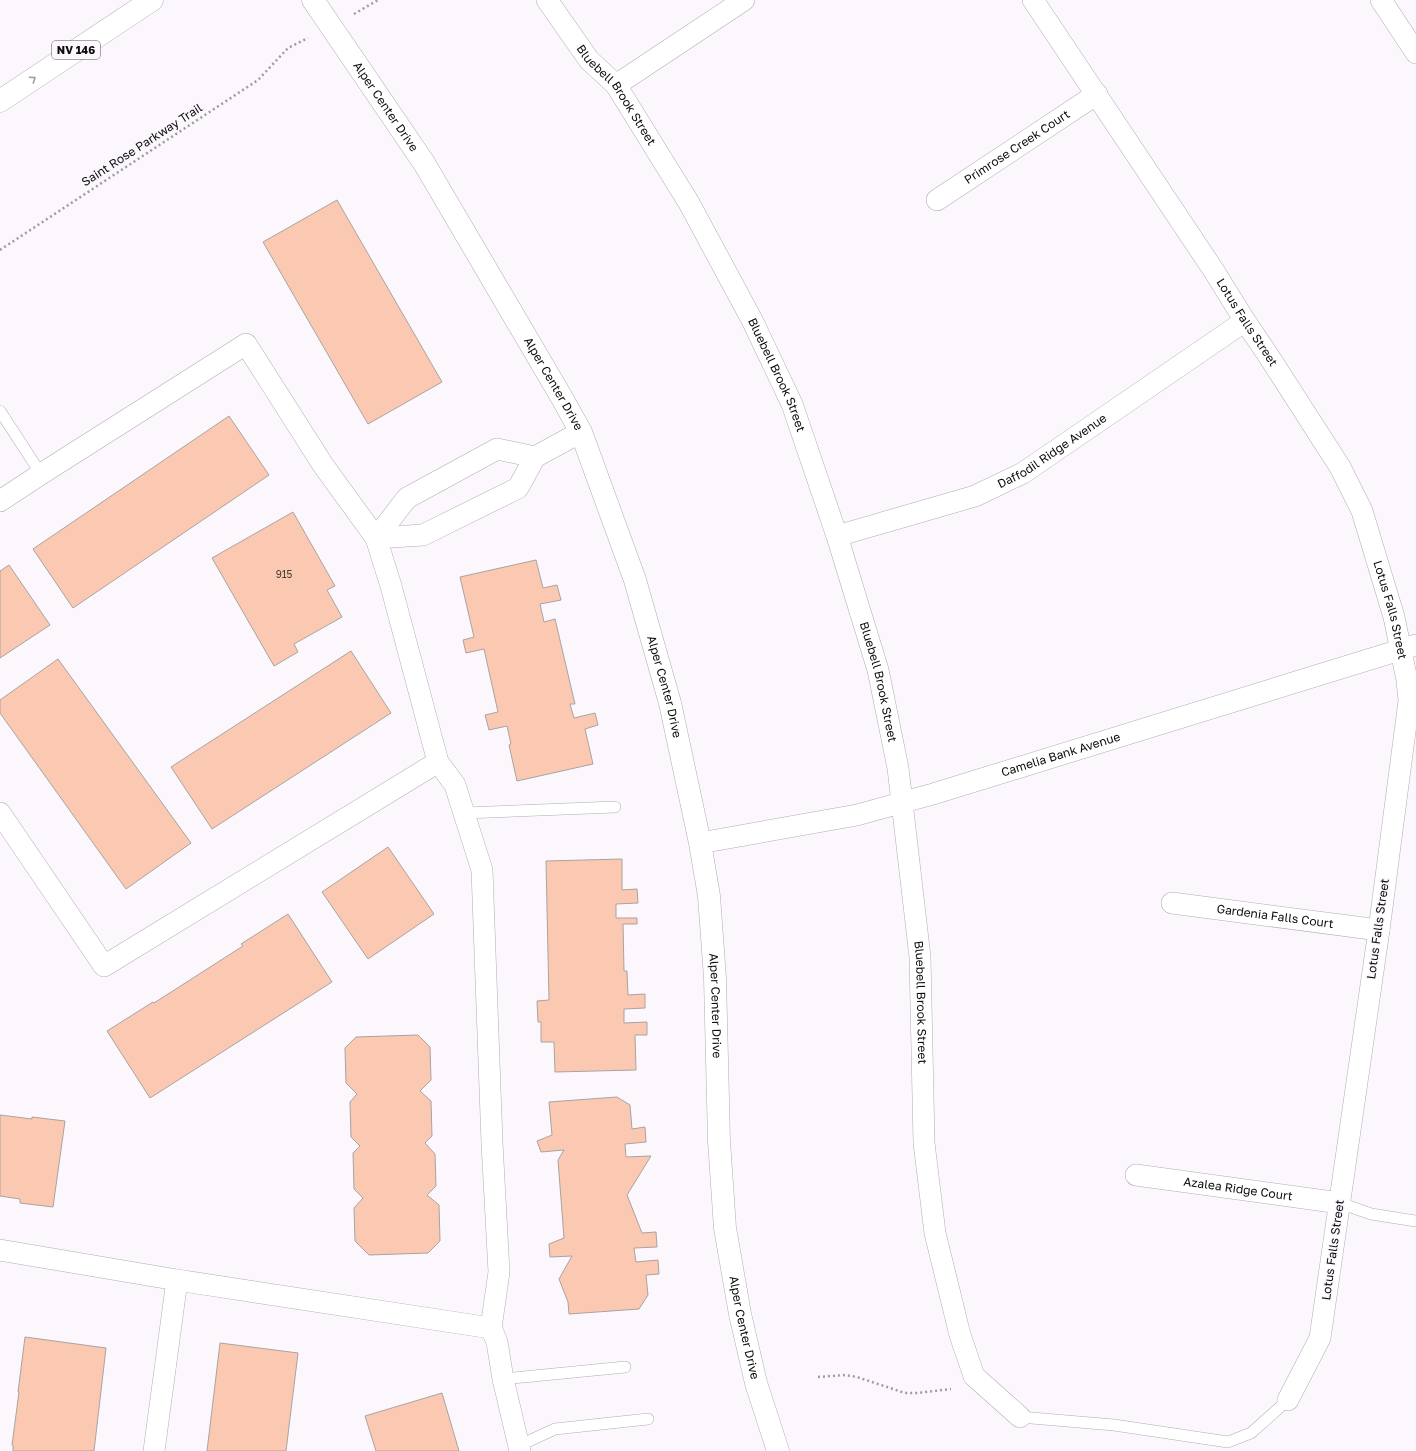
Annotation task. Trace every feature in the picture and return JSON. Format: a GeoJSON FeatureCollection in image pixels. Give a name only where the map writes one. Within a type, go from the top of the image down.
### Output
{"type":"FeatureCollection","features":[{"type":"Feature","properties":{"kind":"main road","name":"NV 146"},"geometry":{"type":"LineString","coordinates":[[0,101],[152,0]]}},
{"type":"Feature","properties":{"kind":"main road","name":"Alper Center Drive"},"geometry":{"type":"LineString","coordinates":[[313,0],[424,163],[581,432],[635,580],[670,703],[700,844],[709,896],[715,978],[719,1142],[725,1228],[740,1314],[756,1383],[778,1451]]}},
{"type":"Feature","properties":{"kind":"street","name":"Bluebell Brook Street"},"geometry":{"type":"LineString","coordinates":[[548,0],[589,60],[616,85],[689,203],[752,320],[792,404],[837,536],[878,670],[898,768],[903,802],[920,956],[924,1143],[935,1233],[960,1335],[974,1376],[1020,1417]]}},
{"type":"Feature","properties":{"kind":"street"},"geometry":{"type":"LineString","coordinates":[[616,85],[744,0]]}},
{"type":"Feature","properties":{"kind":"street","name":"Lotus Falls Street"},"geometry":{"type":"LineString","coordinates":[[1033,0],[1214,271],[1340,467],[1359,505],[1394,617],[1409,647],[1409,701],[1320,1338],[1288,1400]]}},
{"type":"Feature","properties":{"kind":"street"},"geometry":{"type":"LineString","coordinates":[[1381,0],[1416,53]]}},
{"type":"Feature","properties":{"kind":"street","name":"Primrose Creek Court"},"geometry":{"type":"LineString","coordinates":[[937,200],[1097,94]]}},
{"type":"Feature","properties":{"kind":"street","name":"Daffodil Ridge Avenue"},"geometry":{"type":"LineString","coordinates":[[837,536],[975,496],[1022,474],[1245,321]]}},
{"type":"Feature","properties":{"kind":"street"},"geometry":{"type":"LineString","coordinates":[[0,501],[246,344],[323,465],[376,538],[391,586],[438,762],[455,785],[482,870],[492,1143],[499,1272],[491,1328],[497,1342],[503,1379],[519,1449]]}},
{"type":"Feature","properties":{"kind":"street"},"geometry":{"type":"LineString","coordinates":[[376,538],[423,535],[518,488],[535,457],[581,432]]}},
{"type":"Feature","properties":{"kind":"street"},"geometry":{"type":"LineString","coordinates":[[376,538],[407,498],[497,449],[535,457]]}},
{"type":"Feature","properties":{"kind":"street","name":"Camelia Bank Avenue"},"geometry":{"type":"LineString","coordinates":[[700,844],[857,815],[1409,647]]}},
{"type":"Feature","properties":{"kind":"street"},"geometry":{"type":"LineString","coordinates":[[0,813],[104,966],[438,762]]}},
{"type":"Feature","properties":{"kind":"street","name":"Gardenia Falls Court"},"geometry":{"type":"LineString","coordinates":[[1172,903],[1378,930]]}},
{"type":"Feature","properties":{"kind":"street","name":"Azalea Ridge Court"},"geometry":{"type":"LineString","coordinates":[[1136,1175],[1340,1203]]}},
{"type":"Feature","properties":{"kind":"street"},"geometry":{"type":"LineString","coordinates":[[0,1250],[177,1280],[491,1328]]}},
{"type":"Feature","properties":{"kind":"street"},"geometry":{"type":"LineString","coordinates":[[154,1451],[177,1280]]}},
{"type":"Feature","properties":{"kind":"lane"},"geometry":{"type":"LineString","coordinates":[[0,412],[41,474]]}},
{"type":"Feature","properties":{"kind":"lane"},"geometry":{"type":"LineString","coordinates":[[464,813],[615,806]]}},
{"type":"Feature","properties":{"kind":"lane"},"geometry":{"type":"LineString","coordinates":[[1340,1203],[1371,1214],[1416,1221]]}},
{"type":"Feature","properties":{"kind":"lane"},"geometry":{"type":"LineString","coordinates":[[503,1379],[625,1367]]}},
{"type":"Feature","properties":{"kind":"lane"},"geometry":{"type":"LineString","coordinates":[[1020,1417],[1114,1425],[1228,1442],[1250,1433],[1288,1400]]}},
{"type":"Feature","properties":{"kind":"lane"},"geometry":{"type":"LineString","coordinates":[[519,1449],[555,1429],[648,1419]]}},
{"type":"Feature","properties":{"kind":"path"},"geometry":{"type":"LineString","coordinates":[[364,9],[378,0]]}},
{"type":"Feature","properties":{"kind":"path","name":"Saint Rose Parkway Trail"},"geometry":{"type":"LineString","coordinates":[[0,250],[258,80],[288,48]]}},
{"type":"Feature","properties":{"kind":"path"},"geometry":{"type":"LineString","coordinates":[[818,1377],[851,1376],[905,1393],[951,1389]]}},
{"type":"Feature","properties":{"kind":"building"},"geometry":{"type":"Polygon","coordinates":[[[337,200],[442,382],[368,424],[263,242],[337,200]]]}},
{"type":"Feature","properties":{"kind":"building"},"geometry":{"type":"Polygon","coordinates":[[[229,416],[269,475],[73,608],[33,549],[229,416]]]}},
{"type":"Feature","properties":{"kind":"building"},"geometry":{"type":"Polygon","coordinates":[[[293,512],[335,586],[327,590],[342,617],[294,644],[298,652],[274,666],[212,558],[293,512]]]}},
{"type":"Feature","properties":{"kind":"building"},"geometry":{"type":"Polygon","coordinates":[[[536,560],[543,588],[557,585],[561,600],[540,604],[544,622],[555,619],[575,704],[570,704],[574,718],[595,713],[598,725],[585,729],[593,764],[517,781],[509,745],[511,744],[507,726],[489,730],[485,715],[498,712],[484,649],[466,653],[463,640],[474,637],[460,577],[536,560]]]}},
{"type":"Feature","properties":{"kind":"building"},"geometry":{"type":"Polygon","coordinates":[[[9,565],[50,625],[0,658],[0,571],[9,565]]]}},
{"type":"Feature","properties":{"kind":"building"},"geometry":{"type":"Polygon","coordinates":[[[351,651],[391,713],[212,829],[171,767],[351,651]]]}},
{"type":"Feature","properties":{"kind":"building"},"geometry":{"type":"Polygon","coordinates":[[[58,659],[191,843],[126,889],[0,713],[0,700],[58,659]]]}},
{"type":"Feature","properties":{"kind":"building"},"geometry":{"type":"Polygon","coordinates":[[[388,847],[434,914],[368,959],[322,892],[388,847]]]}},
{"type":"Feature","properties":{"kind":"building"},"geometry":{"type":"Polygon","coordinates":[[[622,859],[622,890],[637,889],[638,903],[616,904],[616,918],[637,918],[637,924],[623,924],[624,971],[627,971],[628,995],[645,994],[645,1008],[624,1009],[624,1023],[647,1022],[647,1035],[635,1035],[636,1070],[555,1072],[554,1042],[541,1042],[541,1022],[538,1022],[537,1001],[549,1000],[546,861],[622,859]]]}},
{"type":"Feature","properties":{"kind":"building"},"geometry":{"type":"Polygon","coordinates":[[[288,914],[332,982],[150,1098],[107,1031],[243,946],[241,944],[288,914]]]}},
{"type":"Feature","properties":{"kind":"building"},"geometry":{"type":"Polygon","coordinates":[[[418,1035],[430,1047],[431,1080],[420,1091],[431,1101],[432,1136],[425,1143],[435,1154],[436,1186],[427,1195],[439,1205],[440,1241],[428,1253],[369,1255],[355,1241],[354,1208],[363,1198],[354,1189],[353,1153],[360,1146],[351,1137],[350,1102],[357,1094],[346,1083],[345,1048],[356,1037],[418,1035]]]}},
{"type":"Feature","properties":{"kind":"building"},"geometry":{"type":"Polygon","coordinates":[[[617,1097],[630,1105],[632,1129],[645,1127],[646,1142],[625,1144],[626,1157],[651,1156],[627,1195],[642,1233],[656,1232],[657,1247],[634,1248],[636,1262],[658,1260],[659,1274],[646,1275],[648,1295],[639,1309],[569,1314],[568,1302],[559,1279],[572,1256],[550,1257],[549,1244],[564,1238],[558,1160],[564,1150],[541,1152],[537,1141],[552,1135],[549,1102],[617,1097]]]}},
{"type":"Feature","properties":{"kind":"building"},"geometry":{"type":"Polygon","coordinates":[[[0,1115],[65,1121],[53,1207],[20,1203],[20,1199],[0,1196],[0,1115]]]}},
{"type":"Feature","properties":{"kind":"building"},"geometry":{"type":"Polygon","coordinates":[[[25,1337],[106,1348],[94,1451],[13,1451],[12,1445],[25,1337]]]}},
{"type":"Feature","properties":{"kind":"building"},"geometry":{"type":"Polygon","coordinates":[[[220,1343],[298,1353],[286,1451],[207,1451],[220,1343]]]}},
{"type":"Feature","properties":{"kind":"building"},"geometry":{"type":"Polygon","coordinates":[[[442,1393],[459,1451],[376,1451],[365,1416],[442,1393]]]}}]}
